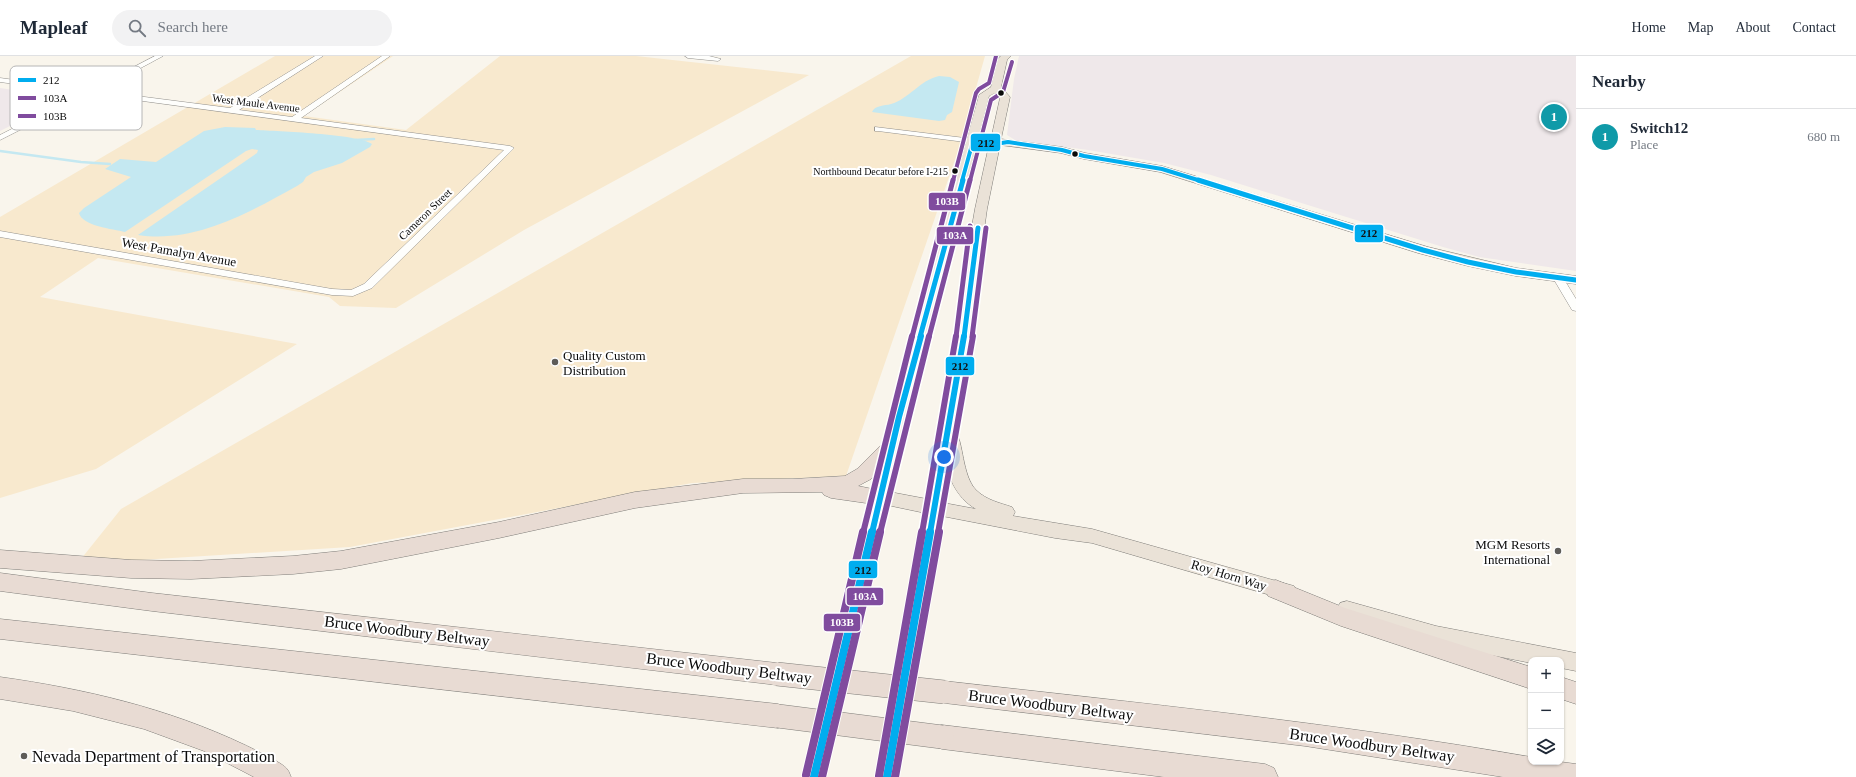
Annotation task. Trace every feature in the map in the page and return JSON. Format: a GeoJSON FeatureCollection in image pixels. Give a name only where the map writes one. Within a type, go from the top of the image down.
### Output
{"type":"FeatureCollection","features":[{"type":"Feature","properties":{"kind":"highway"},"geometry":{"type":"LineString","coordinates":[[0,559],[131,569],[191,570],[300,564],[394,551],[643,499],[696,490],[743,486],[833,484],[855,480],[871,468],[893,445]]}},
{"type":"Feature","properties":{"kind":"highway"},"geometry":{"type":"LineString","coordinates":[[793,486],[844,491],[880,497]]}},
{"type":"Feature","properties":{"kind":"highway","name":"Bruce Woodbury Beltway"},"geometry":{"type":"LineString","coordinates":[[0,582],[777,674],[1305,734],[1472,759],[1576,777]]}},
{"type":"Feature","properties":{"kind":"highway"},"geometry":{"type":"LineString","coordinates":[[1276,589],[1342,616],[1528,677]]}},
{"type":"Feature","properties":{"kind":"highway"},"geometry":{"type":"LineString","coordinates":[[3,630],[778,716],[1265,777]]}},
{"type":"Feature","properties":{"kind":"highway"},"geometry":{"type":"LineString","coordinates":[[0,688],[48,694],[88,702],[154,720],[218,744],[255,762],[278,777]]}},
{"type":"Feature","properties":{"kind":"highway"},"geometry":{"type":"LineString","coordinates":[[1564,689],[1576,693]]}},
{"type":"Feature","properties":{"kind":"main road"},"geometry":{"type":"LineString","coordinates":[[814,777],[880,497],[984,95],[996,88],[1003,57]]}},
{"type":"Feature","properties":{"kind":"main road"},"geometry":{"type":"LineString","coordinates":[[887,777],[963,348],[974,252],[1005,97],[996,88]]}},
{"type":"Feature","properties":{"kind":"main road"},"geometry":{"type":"LineString","coordinates":[[972,141],[995,144],[1008,150],[1052,157],[1084,156],[1162,169],[1206,181],[1396,243],[1468,262],[1576,280]]}},
{"type":"Feature","properties":{"kind":"main road"},"geometry":{"type":"LineString","coordinates":[[951,419],[954,458],[957,471],[960,482],[971,496],[988,507],[1071,527],[1092,536]]}},
{"type":"Feature","properties":{"kind":"main road","name":"Roy Horn Way"},"geometry":{"type":"LineString","coordinates":[[880,497],[1055,531],[1092,536],[1436,634],[1576,662]]}},
{"type":"Feature","properties":{"kind":"street"},"geometry":{"type":"LineString","coordinates":[[141,66],[160,56]]}},
{"type":"Feature","properties":{"kind":"street"},"geometry":{"type":"LineString","coordinates":[[231,111],[320,56]]}},
{"type":"Feature","properties":{"kind":"street"},"geometry":{"type":"LineString","coordinates":[[294,119],[387,56]]}},
{"type":"Feature","properties":{"kind":"street"},"geometry":{"type":"LineString","coordinates":[[688,56],[718,59]]}},
{"type":"Feature","properties":{"kind":"street","name":"West Maule Avenue"},"geometry":{"type":"LineString","coordinates":[[0,80],[10,81]]}},
{"type":"Feature","properties":{"kind":"street","name":"West Maule Avenue"},"geometry":{"type":"LineString","coordinates":[[142,99],[510,148]]}},
{"type":"Feature","properties":{"kind":"street"},"geometry":{"type":"LineString","coordinates":[[878,129],[972,141]]}},
{"type":"Feature","properties":{"kind":"street"},"geometry":{"type":"LineString","coordinates":[[0,138],[16,130]]}},
{"type":"Feature","properties":{"kind":"street","name":"Cameron Street"},"geometry":{"type":"LineString","coordinates":[[353,293],[368,286],[510,148]]}},
{"type":"Feature","properties":{"kind":"street","name":"West Pamalyn Avenue"},"geometry":{"type":"LineString","coordinates":[[0,234],[332,292],[353,293]]}},
{"type":"Feature","properties":{"kind":"street"},"geometry":{"type":"LineString","coordinates":[[1558,278],[1576,308]]}},
{"type":"Feature","properties":{"kind":"shaded area"},"geometry":{"type":"Polygon","coordinates":[[[1019,56],[1576,56],[1576,271],[1479,257],[1211,175],[1164,163],[1088,150],[1015,140],[1007,135],[1014,79],[1019,56]]]}},
{"type":"Feature","properties":{"kind":"shaded area"},"geometry":{"type":"Polygon","coordinates":[[[0,88],[10,89],[10,126],[0,131],[0,88]]]}},
{"type":"Feature","properties":{"kind":"sand"},"geometry":{"type":"Polygon","coordinates":[[[275,56],[393,56],[304,116],[406,130],[500,56],[636,56],[809,75],[524,230],[396,308],[340,306],[329,297],[98,258],[40,297],[297,344],[96,469],[0,498],[0,217],[275,56]]]}},
{"type":"Feature","properties":{"kind":"sand"},"geometry":{"type":"Polygon","coordinates":[[[911,56],[985,56],[959,148],[846,476],[692,483],[350,547],[77,564],[121,509],[911,56]]]}},
{"type":"Feature","properties":{"kind":"water"},"geometry":{"type":"Polygon","coordinates":[[[939,76],[950,77],[959,82],[952,112],[947,115],[945,120],[939,121],[872,112],[877,107],[897,102],[926,81],[939,76]]]}},
{"type":"Feature","properties":{"kind":"water"},"geometry":{"type":"Polygon","coordinates":[[[225,127],[335,135],[372,144],[370,147],[342,163],[314,172],[306,177],[303,182],[297,186],[260,206],[221,224],[201,230],[180,235],[159,237],[138,235],[257,153],[258,150],[252,149],[246,151],[125,232],[92,224],[81,217],[79,213],[84,208],[131,177],[105,169],[120,159],[156,162],[204,131],[225,127]]]}},
{"type":"Feature","properties":{"kind":"waterway"},"geometry":{"type":"LineString","coordinates":[[355,140],[374,139]]}},
{"type":"Feature","properties":{"kind":"waterway"},"geometry":{"type":"LineString","coordinates":[[0,151],[81,162],[110,164]]}},
{"type":"Feature","properties":{"kind":"transit line","name":"103B"},"geometry":{"type":"LineString","coordinates":[[806,775],[891,415],[976,93],[979,89],[989,83],[996,56]]}},
{"type":"Feature","properties":{"kind":"transit line","name":"103A"},"geometry":{"type":"LineString","coordinates":[[822,777],[907,419],[991,100],[1003,92],[1012,62]]}},
{"type":"Feature","properties":{"kind":"transit line","name":"212"},"geometry":{"type":"LineString","coordinates":[[814,777],[899,417],[973,141],[995,144],[1008,142],[1062,150],[1084,156],[1162,169],[1423,250],[1468,262],[1516,272],[1576,280]]}},
{"type":"Feature","properties":{"kind":"transit line","name":"103B"},"geometry":{"type":"LineString","coordinates":[[879,776],[955,347],[970,226]]}},
{"type":"Feature","properties":{"kind":"transit line","name":"212"},"geometry":{"type":"LineString","coordinates":[[887,777],[963,348],[978,228]]}},
{"type":"Feature","properties":{"kind":"transit line","name":"103A"},"geometry":{"type":"LineString","coordinates":[[895,777],[971,349],[986,228]]}},
{"type":"Feature","properties":{"kind":"place","name":"Switch12"},"geometry":{"type":"Point","coordinates":[1554,117]}},
{"type":"Feature","properties":{"kind":"place","name":"Northbound Decatur before I-215"},"geometry":{"type":"Point","coordinates":[955,171]}},
{"type":"Feature","properties":{"kind":"place","name":"Quality Custom Distribution"},"geometry":{"type":"Point","coordinates":[555,362]}},
{"type":"Feature","properties":{"kind":"place","name":"MGM Resorts International"},"geometry":{"type":"Point","coordinates":[1558,551]}},
{"type":"Feature","properties":{"kind":"place","name":"Nevada Department of Transportation"},"geometry":{"type":"Point","coordinates":[24,756]}}]}
